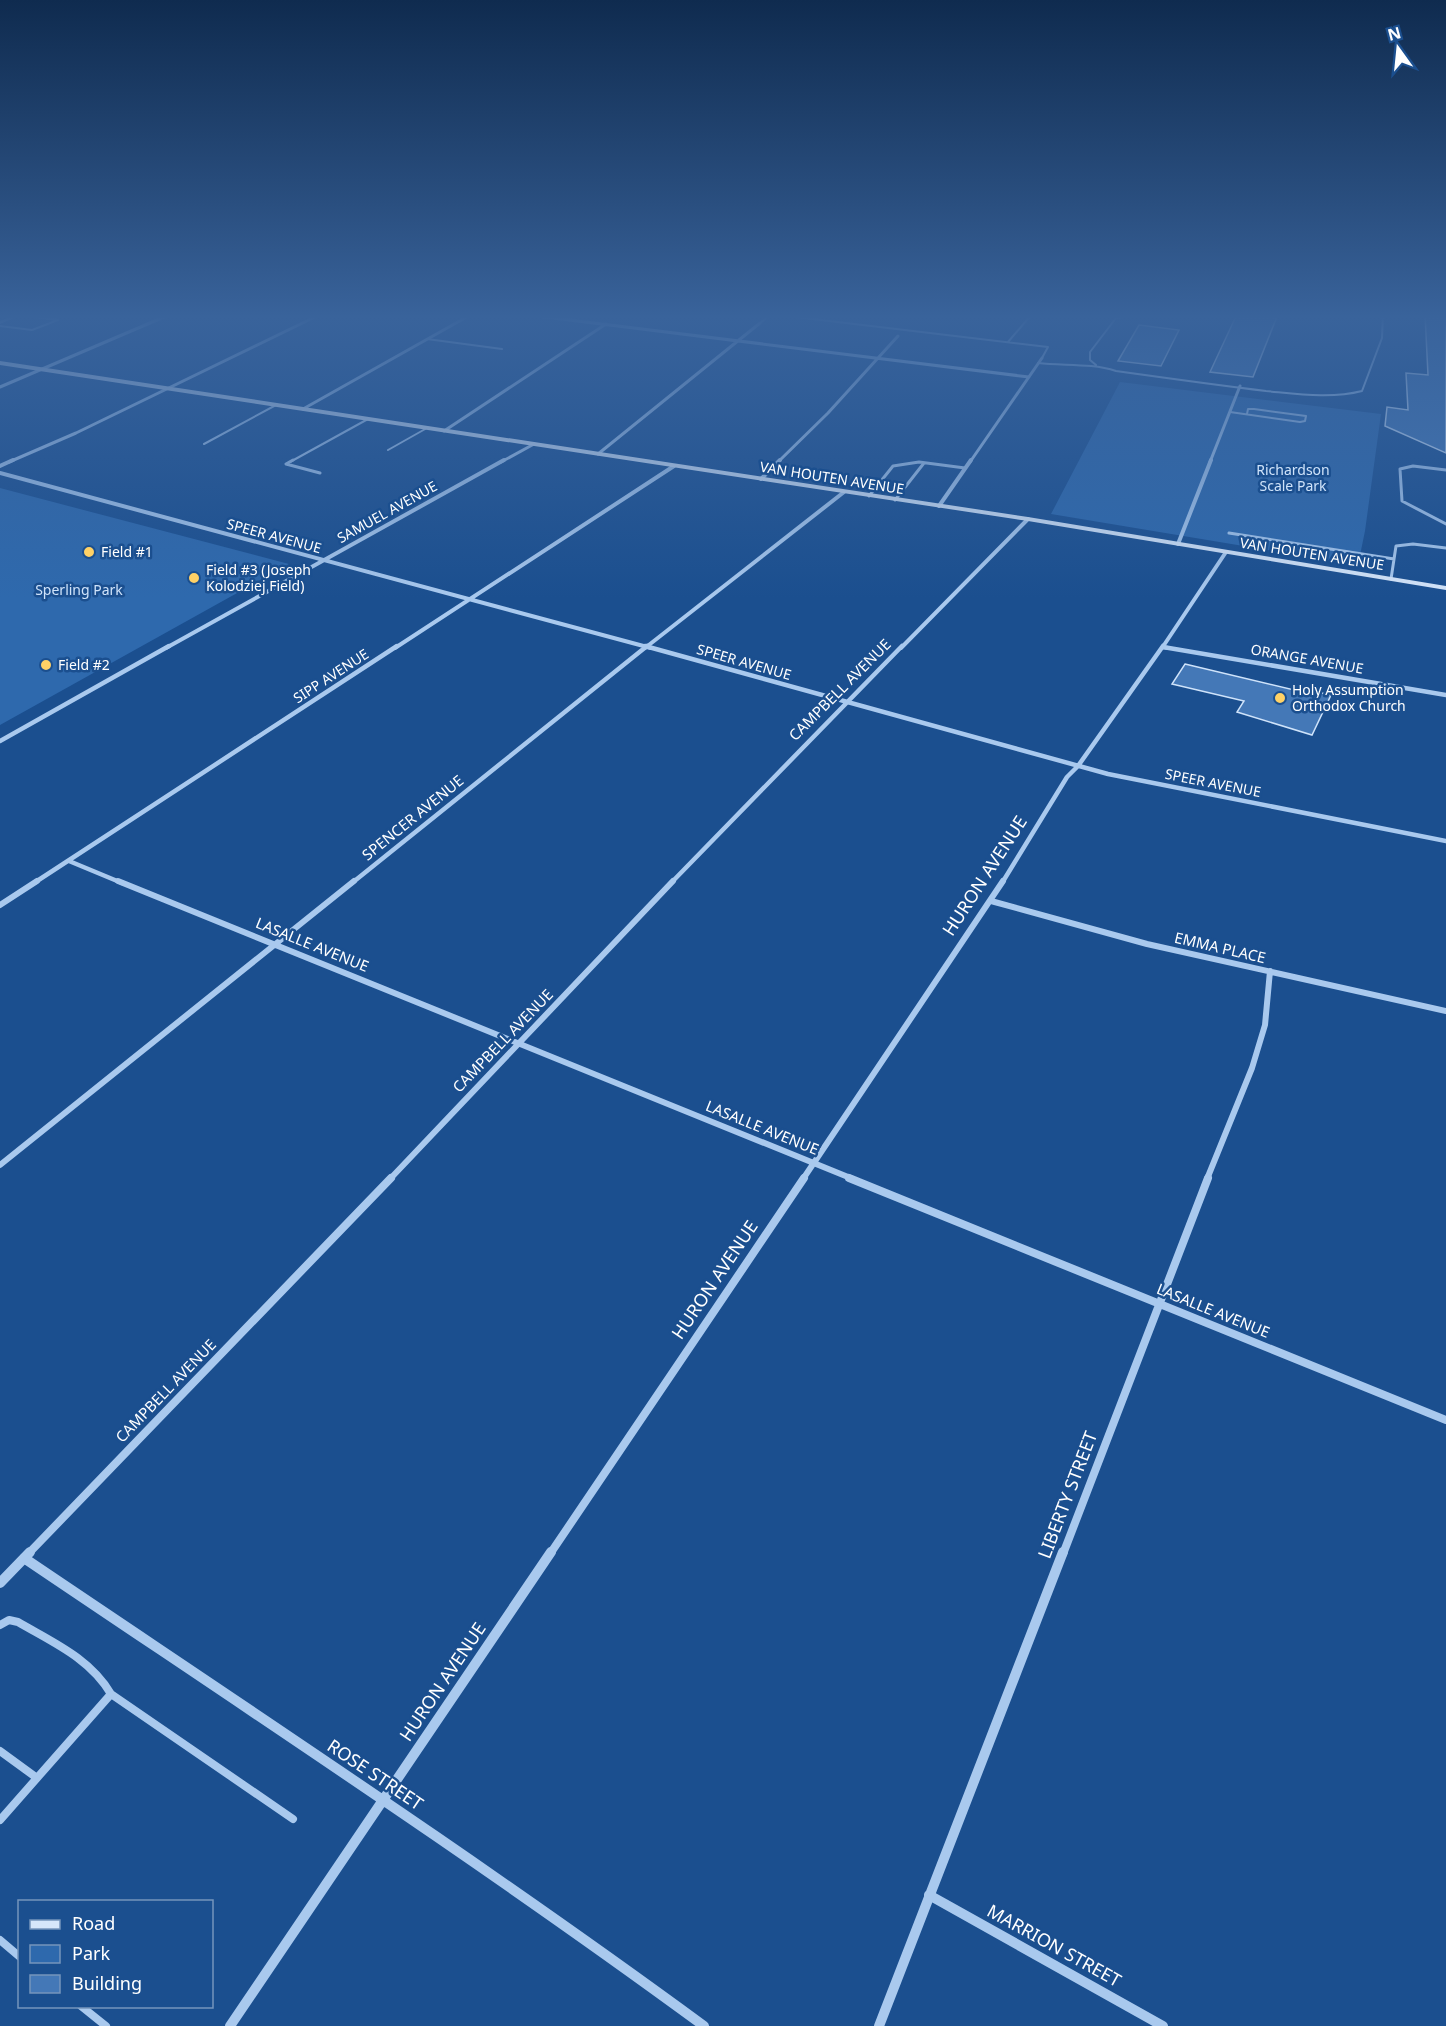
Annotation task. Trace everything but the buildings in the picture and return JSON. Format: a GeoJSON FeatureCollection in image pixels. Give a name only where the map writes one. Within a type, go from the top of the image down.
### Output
{"type":"FeatureCollection","features":[{"type":"Feature","properties":{"kind":"main road","name":"VAN HOUTEN AVENUE"},"geometry":{"type":"LineString","coordinates":[[300,409],[1028,519],[1446,588]]}},
{"type":"Feature","properties":{"kind":"street"},"geometry":{"type":"LineString","coordinates":[[0,466],[75,434],[126,409]]}},
{"type":"Feature","properties":{"kind":"street"},"geometry":{"type":"LineString","coordinates":[[444,430],[477,409]]}},
{"type":"Feature","properties":{"kind":"street"},"geometry":{"type":"LineString","coordinates":[[598,454],[655,409]]}},
{"type":"Feature","properties":{"kind":"street"},"geometry":{"type":"LineString","coordinates":[[761,479],[832,409]]}},
{"type":"Feature","properties":{"kind":"street"},"geometry":{"type":"LineString","coordinates":[[939,506],[1007,409]]}},
{"type":"Feature","properties":{"kind":"street"},"geometry":{"type":"LineString","coordinates":[[1178,544],[1231,409]]}},
{"type":"Feature","properties":{"kind":"street","name":"SAMUEL AVENUE"},"geometry":{"type":"LineString","coordinates":[[0,741],[534,444]]}},
{"type":"Feature","properties":{"kind":"street","name":"SIPP AVENUE"},"geometry":{"type":"LineString","coordinates":[[0,905],[674,466]]}},
{"type":"Feature","properties":{"kind":"street","name":"SPEER AVENUE"},"geometry":{"type":"LineString","coordinates":[[0,474],[704,662],[845,703],[1108,774],[1446,841]]}},
{"type":"Feature","properties":{"kind":"street","name":"SPENCER AVENUE"},"geometry":{"type":"LineString","coordinates":[[0,1165],[645,648],[844,492]]}},
{"type":"Feature","properties":{"kind":"street","name":"CAMPBELL AVENUE"},"geometry":{"type":"LineString","coordinates":[[0,1583],[520,1044],[730,820],[1028,519]]}},
{"type":"Feature","properties":{"kind":"street","name":"HURON AVENUE"},"geometry":{"type":"LineString","coordinates":[[230,2026],[991,901],[1067,777],[1078,766],[1163,647],[1226,552]]}},
{"type":"Feature","properties":{"kind":"street","name":"ORANGE AVENUE"},"geometry":{"type":"LineString","coordinates":[[1163,647],[1446,695]]}},
{"type":"Feature","properties":{"kind":"street","name":"LASALLE AVENUE"},"geometry":{"type":"LineString","coordinates":[[69,861],[1446,1420]]}},
{"type":"Feature","properties":{"kind":"street","name":"EMMA PLACE"},"geometry":{"type":"LineString","coordinates":[[991,901],[1147,944],[1446,1011]]}},
{"type":"Feature","properties":{"kind":"street","name":"LIBERTY STREET"},"geometry":{"type":"LineString","coordinates":[[879,2026],[1238,1098],[1252,1068],[1265,1026],[1270,972]]}},
{"type":"Feature","properties":{"kind":"street","name":"ROSE STREET"},"geometry":{"type":"LineString","coordinates":[[24,1558],[383,1800],[614,1960],[704,2026]]}},
{"type":"Feature","properties":{"kind":"street","name":"MARRION STREET"},"geometry":{"type":"LineString","coordinates":[[929,1895],[1163,2026]]}},
{"type":"Feature","properties":{"kind":"lane"},"geometry":{"type":"LineString","coordinates":[[204,444],[269,409]]}},
{"type":"Feature","properties":{"kind":"lane"},"geometry":{"type":"LineString","coordinates":[[1230,412],[1300,422],[1305,421],[1306,416],[1254,409],[1248,410],[1247,414]]}},
{"type":"Feature","properties":{"kind":"lane"},"geometry":{"type":"LineString","coordinates":[[320,473],[286,464],[368,419]]}},
{"type":"Feature","properties":{"kind":"lane"},"geometry":{"type":"LineString","coordinates":[[388,450],[427,428]]}},
{"type":"Feature","properties":{"kind":"lane"},"geometry":{"type":"LineString","coordinates":[[895,500],[924,463]]}},
{"type":"Feature","properties":{"kind":"lane"},"geometry":{"type":"LineString","coordinates":[[870,496],[893,466],[924,463],[966,468]]}},
{"type":"Feature","properties":{"kind":"lane"},"geometry":{"type":"LineString","coordinates":[[1446,470],[1413,466],[1400,469],[1402,501],[1446,524]]}},
{"type":"Feature","properties":{"kind":"lane"},"geometry":{"type":"LineString","coordinates":[[1229,533],[1394,559]]}},
{"type":"Feature","properties":{"kind":"lane"},"geometry":{"type":"LineString","coordinates":[[1391,579],[1396,546],[1401,544],[1446,548]]}},
{"type":"Feature","properties":{"kind":"lane"},"geometry":{"type":"LineString","coordinates":[[0,1625],[9,1620],[18,1622],[93,1668],[105,1679],[111,1694],[293,1819]]}},
{"type":"Feature","properties":{"kind":"lane"},"geometry":{"type":"LineString","coordinates":[[0,1820],[111,1694]]}},
{"type":"Feature","properties":{"kind":"lane"},"geometry":{"type":"LineString","coordinates":[[0,1751],[37,1778]]}},
{"type":"Feature","properties":{"kind":"lane"},"geometry":{"type":"LineString","coordinates":[[0,1940],[18,1955]]}},
{"type":"Feature","properties":{"kind":"lane"},"geometry":{"type":"LineString","coordinates":[[82,2008],[106,2026]]}},
{"type":"Feature","properties":{"kind":"green space","name":"Richardson Scale Park"},"geometry":{"type":"Polygon","coordinates":[[[1106,409],[1337,409],[1381,414],[1365,531],[1358,565],[1051,514],[1106,409]]]}},
{"type":"Feature","properties":{"kind":"green space","name":"Sperling Park"},"geometry":{"type":"Polygon","coordinates":[[[0,488],[289,564],[0,725],[0,488]]]}},
{"type":"Feature","properties":{"kind":"place","name":"Field #1"},"geometry":{"type":"Point","coordinates":[89,552]}},
{"type":"Feature","properties":{"kind":"place","name":"Field #3 (Joseph Kolodziej Field)"},"geometry":{"type":"Point","coordinates":[194,578]}},
{"type":"Feature","properties":{"kind":"place","name":"Field #2"},"geometry":{"type":"Point","coordinates":[46,665]}},
{"type":"Feature","properties":{"kind":"place","name":"Holy Assumption Orthodox Church"},"geometry":{"type":"Point","coordinates":[1280,698]}}]}
